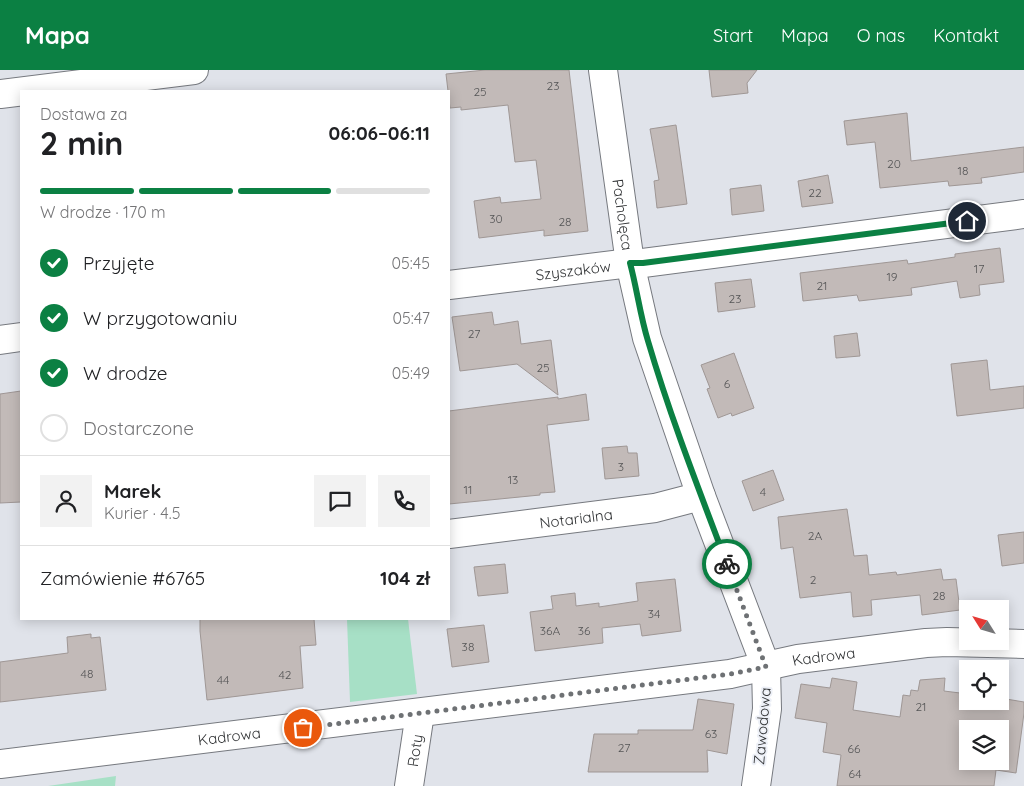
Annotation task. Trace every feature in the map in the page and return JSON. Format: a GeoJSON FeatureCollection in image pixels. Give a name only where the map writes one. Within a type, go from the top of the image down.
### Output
{"type":"FeatureCollection","features":[{"type":"Feature","properties":{"kind":"street"},"geometry":{"type":"LineString","coordinates":[[32,90],[194,70]]}},
{"type":"Feature","properties":{"kind":"street","name":"Pacholęca"},"geometry":{"type":"LineString","coordinates":[[603,70],[630,263],[651,353],[701,496],[766,667]]}},
{"type":"Feature","properties":{"kind":"street"},"geometry":{"type":"LineString","coordinates":[[0,94],[20,92]]}},
{"type":"Feature","properties":{"kind":"street","name":"Szyszaków"},"geometry":{"type":"LineString","coordinates":[[450,285],[643,263],[1024,214]]}},
{"type":"Feature","properties":{"kind":"street"},"geometry":{"type":"LineString","coordinates":[[0,340],[20,337]]}},
{"type":"Feature","properties":{"kind":"street","name":"Notarialna"},"geometry":{"type":"LineString","coordinates":[[450,534],[654,508],[701,496]]}},
{"type":"Feature","properties":{"kind":"street","name":"Kadrowa"},"geometry":{"type":"LineString","coordinates":[[0,764],[420,714],[730,674],[798,659],[926,643],[1024,644]]}},
{"type":"Feature","properties":{"kind":"street","name":"Zawodowa"},"geometry":{"type":"LineString","coordinates":[[756,786],[767,709],[766,667]]}},
{"type":"Feature","properties":{"kind":"street","name":"Roty"},"geometry":{"type":"LineString","coordinates":[[409,786],[420,714]]}},
{"type":"Feature","properties":{"kind":"green space"},"geometry":{"type":"Polygon","coordinates":[[[347,620],[408,620],[417,694],[350,702],[347,620]]]}},
{"type":"Feature","properties":{"kind":"green space"},"geometry":{"type":"Polygon","coordinates":[[[116,776],[115,786],[48,786],[116,776]]]}},
{"type":"Feature","properties":{"kind":"building"},"geometry":{"type":"Polygon","coordinates":[[[485,70],[569,70],[588,231],[544,236],[544,230],[479,238],[474,201],[500,197],[501,203],[541,199],[536,160],[515,162],[508,105],[461,110],[461,107],[450,108],[450,90],[448,90],[446,74],[485,70]]]}},
{"type":"Feature","properties":{"kind":"building"},"geometry":{"type":"Polygon","coordinates":[[[709,70],[757,70],[747,83],[748,93],[712,97],[709,70]]]}},
{"type":"Feature","properties":{"kind":"building"},"geometry":{"type":"Polygon","coordinates":[[[907,113],[911,161],[1024,147],[1024,172],[981,178],[982,183],[949,186],[948,181],[880,188],[875,142],[847,145],[844,121],[907,113]]]}},
{"type":"Feature","properties":{"kind":"building"},"geometry":{"type":"Polygon","coordinates":[[[676,125],[687,204],[657,208],[654,181],[659,180],[650,129],[676,125]]]}},
{"type":"Feature","properties":{"kind":"building"},"geometry":{"type":"Polygon","coordinates":[[[828,175],[833,203],[802,207],[798,181],[828,175]]]}},
{"type":"Feature","properties":{"kind":"building"},"geometry":{"type":"Polygon","coordinates":[[[761,185],[764,211],[732,215],[730,189],[761,185]]]}},
{"type":"Feature","properties":{"kind":"building"},"geometry":{"type":"Polygon","coordinates":[[[1000,248],[1004,282],[979,285],[980,295],[960,298],[957,281],[911,288],[912,295],[859,301],[857,295],[803,301],[800,273],[907,260],[908,264],[955,257],[955,254],[1000,248]]]}},
{"type":"Feature","properties":{"kind":"building"},"geometry":{"type":"Polygon","coordinates":[[[751,279],[755,307],[718,312],[715,283],[751,279]]]}},
{"type":"Feature","properties":{"kind":"building"},"geometry":{"type":"Polygon","coordinates":[[[492,312],[494,325],[518,321],[521,344],[551,340],[558,395],[517,364],[460,371],[452,317],[492,312]]]}},
{"type":"Feature","properties":{"kind":"building"},"geometry":{"type":"Polygon","coordinates":[[[857,333],[860,356],[836,358],[834,336],[857,333]]]}},
{"type":"Feature","properties":{"kind":"building"},"geometry":{"type":"Polygon","coordinates":[[[734,353],[754,408],[732,416],[731,413],[718,418],[707,389],[710,388],[701,365],[734,353]]]}},
{"type":"Feature","properties":{"kind":"building"},"geometry":{"type":"Polygon","coordinates":[[[987,360],[990,390],[1024,386],[1024,408],[957,416],[951,364],[987,360]]]}},
{"type":"Feature","properties":{"kind":"building"},"geometry":{"type":"Polygon","coordinates":[[[20,391],[20,502],[0,503],[0,394],[20,391]]]}},
{"type":"Feature","properties":{"kind":"building"},"geometry":{"type":"Polygon","coordinates":[[[586,394],[589,420],[547,425],[555,492],[450,504],[450,411],[558,397],[558,399],[586,394]]]}},
{"type":"Feature","properties":{"kind":"building"},"geometry":{"type":"Polygon","coordinates":[[[627,446],[628,453],[637,453],[639,476],[605,479],[602,448],[627,446]]]}},
{"type":"Feature","properties":{"kind":"building"},"geometry":{"type":"Polygon","coordinates":[[[773,470],[784,500],[753,511],[742,481],[773,470]]]}},
{"type":"Feature","properties":{"kind":"building"},"geometry":{"type":"Polygon","coordinates":[[[847,509],[854,556],[867,555],[869,575],[896,572],[897,575],[941,569],[943,580],[956,579],[959,610],[922,615],[920,595],[871,600],[872,615],[853,617],[851,592],[800,598],[793,547],[781,549],[778,517],[847,509]]]}},
{"type":"Feature","properties":{"kind":"building"},"geometry":{"type":"Polygon","coordinates":[[[1024,532],[1024,563],[1002,566],[998,535],[1024,532]]]}},
{"type":"Feature","properties":{"kind":"building"},"geometry":{"type":"Polygon","coordinates":[[[505,564],[508,593],[478,596],[474,567],[505,564]]]}},
{"type":"Feature","properties":{"kind":"building"},"geometry":{"type":"Polygon","coordinates":[[[675,579],[681,631],[642,636],[640,624],[602,628],[603,643],[535,651],[530,612],[553,609],[551,596],[575,593],[576,606],[599,603],[599,607],[638,601],[636,583],[675,579]]]}},
{"type":"Feature","properties":{"kind":"building"},"geometry":{"type":"Polygon","coordinates":[[[200,620],[314,620],[316,645],[300,646],[303,688],[207,700],[200,620]]]}},
{"type":"Feature","properties":{"kind":"building"},"geometry":{"type":"Polygon","coordinates":[[[484,625],[489,662],[452,667],[447,629],[484,625]]]}},
{"type":"Feature","properties":{"kind":"building"},"geometry":{"type":"Polygon","coordinates":[[[91,634],[91,638],[100,637],[106,690],[0,702],[0,662],[68,653],[67,637],[91,634]]]}},
{"type":"Feature","properties":{"kind":"building"},"geometry":{"type":"Polygon","coordinates":[[[832,678],[857,682],[853,710],[900,717],[903,695],[910,696],[911,690],[918,691],[920,680],[945,678],[944,691],[959,693],[959,710],[1009,710],[1009,700],[1024,702],[1016,773],[996,770],[994,786],[837,786],[841,755],[823,752],[827,723],[795,718],[801,684],[830,688],[832,678]]]}},
{"type":"Feature","properties":{"kind":"building"},"geometry":{"type":"Polygon","coordinates":[[[698,699],[734,704],[727,754],[707,750],[708,772],[588,772],[594,734],[638,734],[638,730],[693,730],[698,699]]]}},
{"type":"Feature","properties":{"kind":"way so far"},"geometry":{"type":"LineString","coordinates":[[303,728],[730,674],[766,667],[727,564]]}},
{"type":"Feature","properties":{"kind":"route"},"geometry":{"type":"LineString","coordinates":[[727,564],[656,367],[647,338],[630,263],[643,263],[967,221]]}}]}
